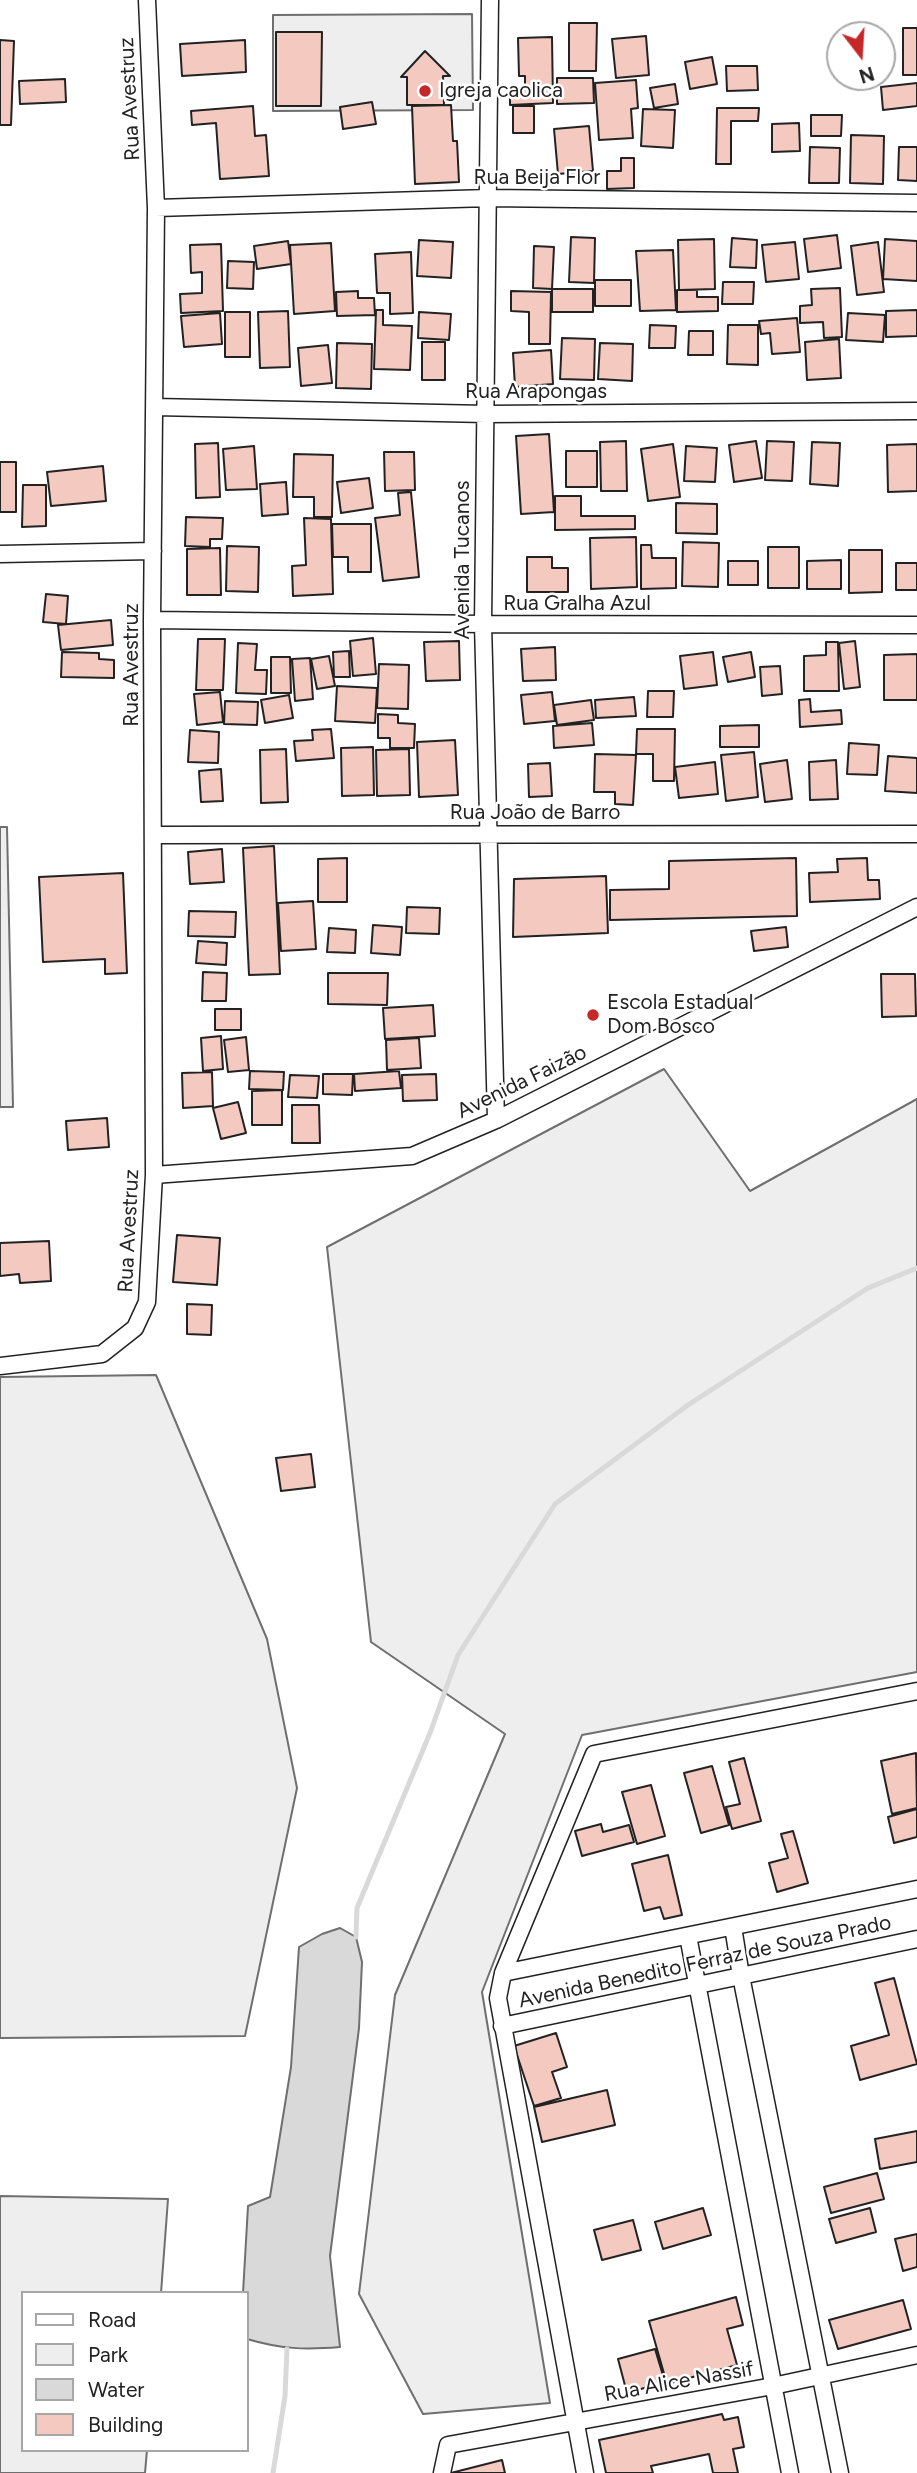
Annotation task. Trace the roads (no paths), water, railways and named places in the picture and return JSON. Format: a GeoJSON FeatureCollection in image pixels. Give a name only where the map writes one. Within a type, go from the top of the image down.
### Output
{"type":"FeatureCollection","features":[{"type":"Feature","properties":{"kind":"street","name":"Rua Avestruz"},"geometry":{"type":"LineString","coordinates":[[0,1366],[102,1353],[135,1328],[147,1302],[154,1175],[152,620],[156,208],[147,0]]}},
{"type":"Feature","properties":{"kind":"street","name":"Avenida Tucanos"},"geometry":{"type":"LineString","coordinates":[[491,0],[483,624],[496,1120]]}},
{"type":"Feature","properties":{"kind":"street","name":"Rua Beija Flor"},"geometry":{"type":"LineString","coordinates":[[156,208],[488,198],[917,203]]}},
{"type":"Feature","properties":{"kind":"street","name":"Rua Arapongas"},"geometry":{"type":"LineString","coordinates":[[155,407],[486,414],[917,411]]}},
{"type":"Feature","properties":{"kind":"street"},"geometry":{"type":"LineString","coordinates":[[0,554],[153,551]]}},
{"type":"Feature","properties":{"kind":"street","name":"Rua Gralha Azul"},"geometry":{"type":"LineString","coordinates":[[152,620],[917,625]]}},
{"type":"Feature","properties":{"kind":"street","name":"Rua João de Barro"},"geometry":{"type":"LineString","coordinates":[[153,835],[917,834]]}},
{"type":"Feature","properties":{"kind":"street","name":"Avenida Faizão"},"geometry":{"type":"LineString","coordinates":[[154,1175],[412,1156],[496,1120],[917,907]]}},
{"type":"Feature","properties":{"kind":"street"},"geometry":{"type":"LineString","coordinates":[[585,2473],[498,1998],[503,1973],[594,1754],[917,1691]]}},
{"type":"Feature","properties":{"kind":"street","name":"Avenida Benedito Ferraz de Souza Prado"},"geometry":{"type":"LineString","coordinates":[[503,1973],[917,1889]]}},
{"type":"Feature","properties":{"kind":"street"},"geometry":{"type":"LineString","coordinates":[[733,1927],[840,2473]]}},
{"type":"Feature","properties":{"kind":"street"},"geometry":{"type":"LineString","coordinates":[[688,1936],[790,2473]]}},
{"type":"Feature","properties":{"kind":"street","name":"Avenida Benedito Ferraz de Souza Prado"},"geometry":{"type":"LineString","coordinates":[[502,2026],[917,1939]]}},
{"type":"Feature","properties":{"kind":"street","name":"Rua Alice Nassif"},"geometry":{"type":"LineString","coordinates":[[442,2473],[448,2445],[773,2386],[917,2355]]}},
{"type":"Feature","properties":{"kind":"water"},"geometry":{"type":"Polygon","coordinates":[[[340,1928],[356,1937],[362,1962],[359,2028],[330,2256],[340,2347],[282,2347],[248,2339],[248,2291],[243,2291],[248,2206],[270,2197],[291,2067],[299,1947],[322,1934],[340,1928]]]}},
{"type":"Feature","properties":{"kind":"waterway"},"geometry":{"type":"LineString","coordinates":[[356,1937],[357,1908],[430,1733],[458,1655],[555,1504],[688,1405],[868,1288],[917,1268]]}},
{"type":"Feature","properties":{"kind":"waterway"},"geometry":{"type":"LineString","coordinates":[[273,2473],[285,2396],[287,2349]]}},
{"type":"Feature","properties":{"kind":"place","name":"Igreja caolica"},"geometry":{"type":"Point","coordinates":[425,91]}},
{"type":"Feature","properties":{"kind":"place","name":"Escola Estadual Dom Bosco"},"geometry":{"type":"Point","coordinates":[593,1015]}}]}
